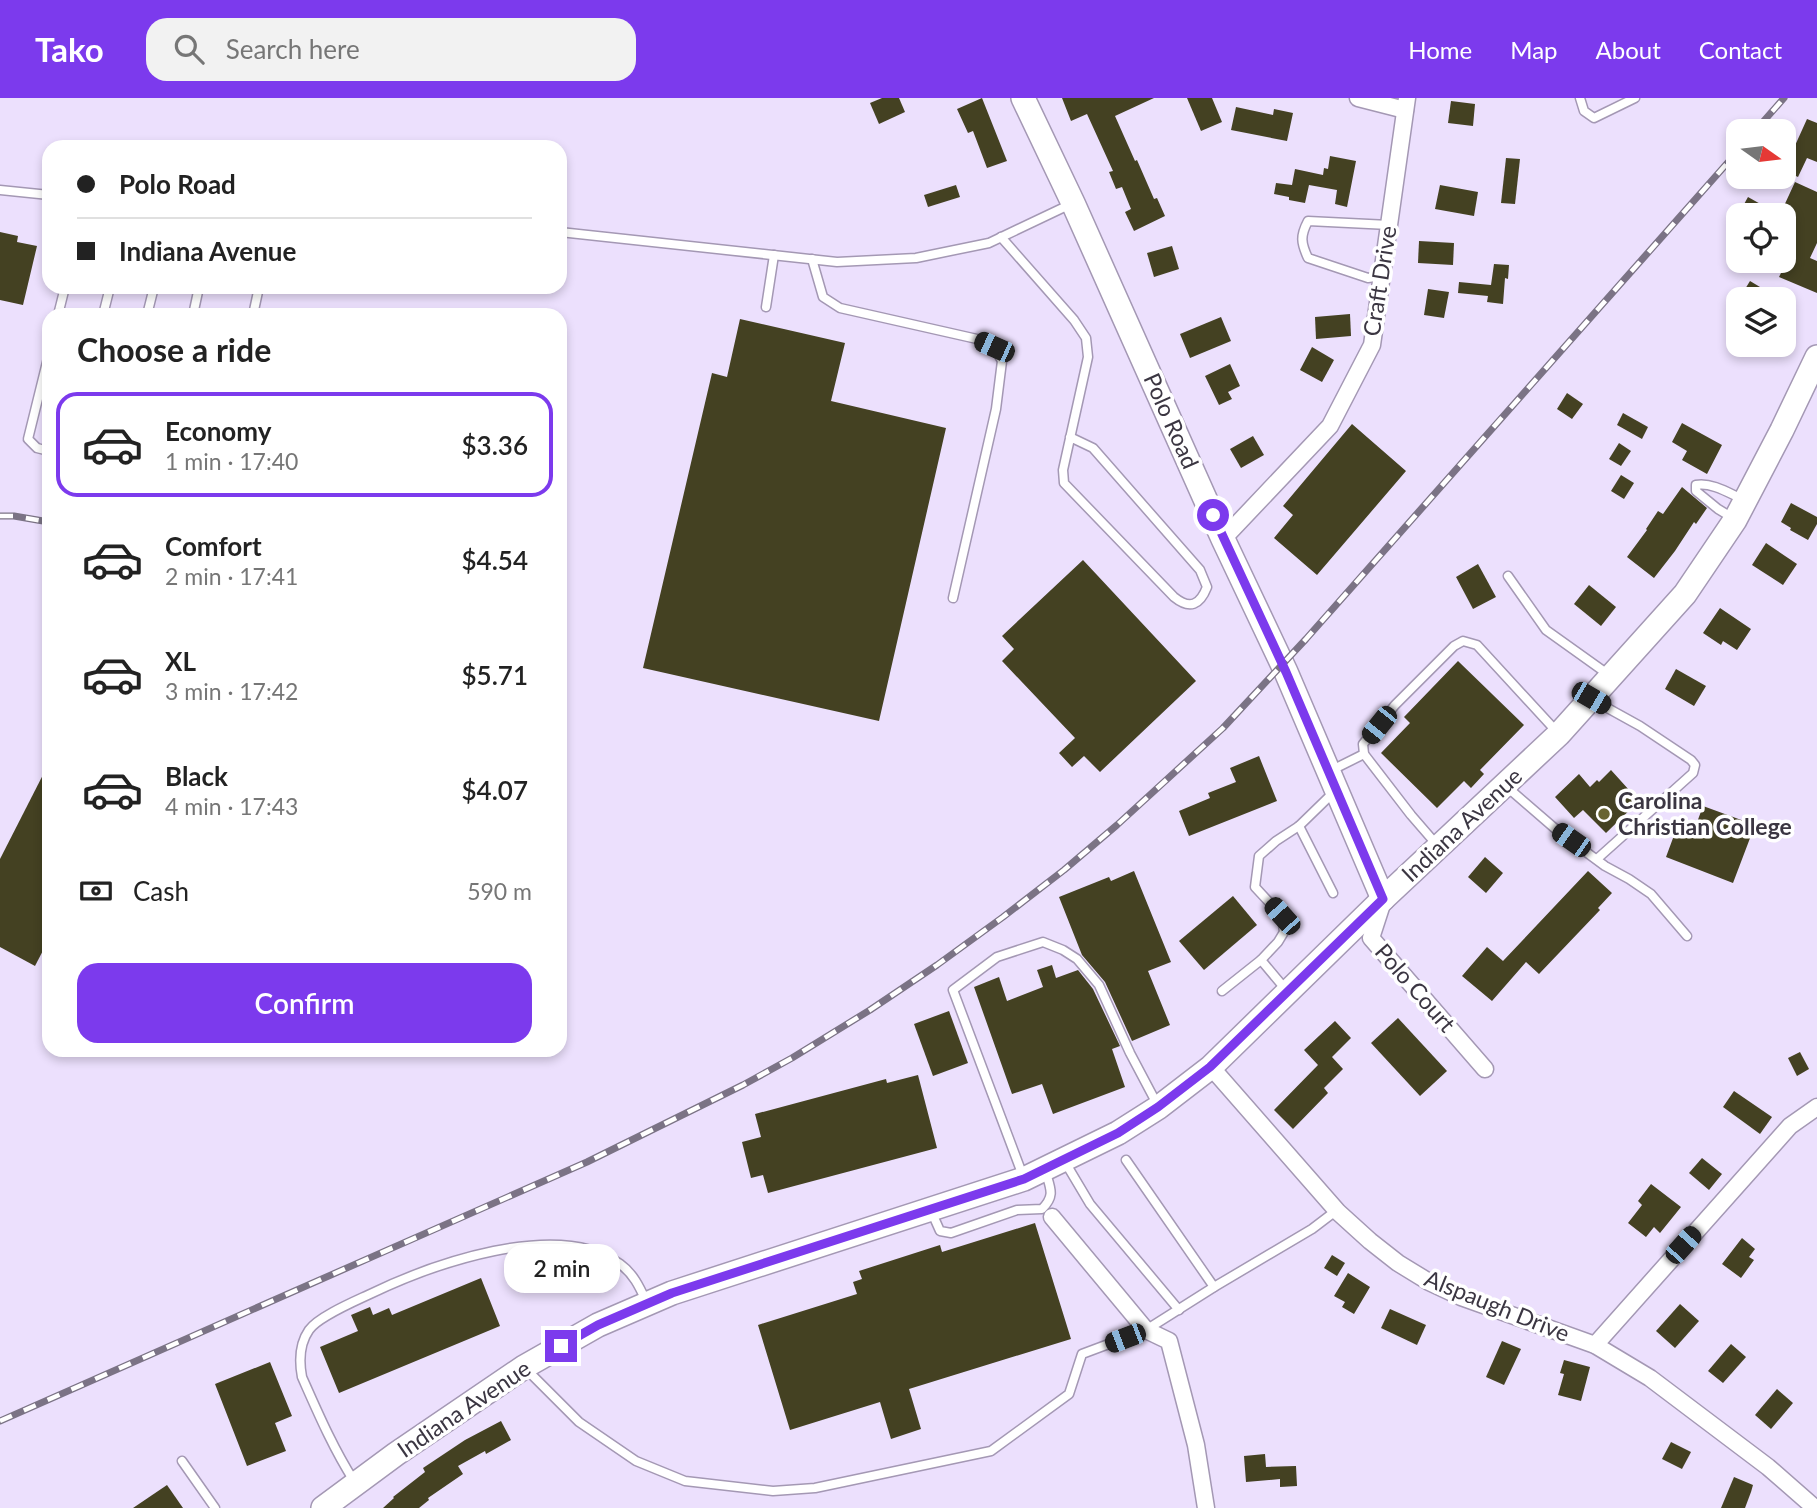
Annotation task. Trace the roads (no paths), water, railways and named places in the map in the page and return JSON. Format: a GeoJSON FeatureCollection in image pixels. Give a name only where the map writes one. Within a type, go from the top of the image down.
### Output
{"type":"FeatureCollection","features":[{"type":"Feature","properties":{"kind":"main road","name":"Polo Road"},"geometry":{"type":"LineString","coordinates":[[1023,98],[1073,202],[1223,539],[1286,672],[1383,899]]}},
{"type":"Feature","properties":{"kind":"main road","name":"Indiana Avenue"},"geometry":{"type":"LineString","coordinates":[[323,1508],[396,1454],[524,1367],[598,1325],[672,1293],[931,1210],[1044,1169],[1118,1133],[1158,1107],[1210,1067],[1383,899],[1559,734],[1685,594],[1740,510],[1817,357]]}},
{"type":"Feature","properties":{"kind":"street"},"geometry":{"type":"LineString","coordinates":[[1358,98],[1406,104]]}},
{"type":"Feature","properties":{"kind":"street","name":"Craft Drive"},"geometry":{"type":"LineString","coordinates":[[1223,539],[1330,426],[1371,345],[1406,104]]}},
{"type":"Feature","properties":{"kind":"street","name":"Polo Court"},"geometry":{"type":"LineString","coordinates":[[1383,899],[1371,938],[1486,1069]]}},
{"type":"Feature","properties":{"kind":"street","name":"Alspaugh Drive"},"geometry":{"type":"LineString","coordinates":[[1210,1067],[1337,1210],[1398,1263],[1461,1297],[1595,1345],[1650,1378],[1768,1467],[1815,1508]]}},
{"type":"Feature","properties":{"kind":"street"},"geometry":{"type":"LineString","coordinates":[[1595,1345],[1790,1126],[1817,1107]]}},
{"type":"Feature","properties":{"kind":"street"},"geometry":{"type":"LineString","coordinates":[[1052,1217],[1146,1330],[1170,1340],[1196,1445],[1206,1508]]}},
{"type":"Feature","properties":{"kind":"lane"},"geometry":{"type":"LineString","coordinates":[[1580,98],[1584,111],[1594,118],[1635,98]]}},
{"type":"Feature","properties":{"kind":"lane"},"geometry":{"type":"LineString","coordinates":[[0,190],[42,194]]}},
{"type":"Feature","properties":{"kind":"lane"},"geometry":{"type":"LineString","coordinates":[[567,233],[837,262],[916,258],[989,243],[1073,202]]}},
{"type":"Feature","properties":{"kind":"lane"},"geometry":{"type":"LineString","coordinates":[[1381,276],[1368,278],[1308,258],[1302,231],[1308,221],[1389,225]]}},
{"type":"Feature","properties":{"kind":"lane"},"geometry":{"type":"LineString","coordinates":[[1001,237],[1074,320],[1086,338],[1088,357],[1070,437],[1063,470],[1064,483],[1180,603],[1197,603],[1207,587],[1200,570],[1093,448],[1070,437]]}},
{"type":"Feature","properties":{"kind":"lane"},"geometry":{"type":"LineString","coordinates":[[766,307],[774,255]]}},
{"type":"Feature","properties":{"kind":"lane"},"geometry":{"type":"LineString","coordinates":[[813,259],[822,297],[840,308],[977,339],[994,347],[1002,361],[996,409],[953,598]]}},
{"type":"Feature","properties":{"kind":"lane"},"geometry":{"type":"LineString","coordinates":[[42,382],[28,439],[42,450]]}},
{"type":"Feature","properties":{"kind":"lane"},"geometry":{"type":"LineString","coordinates":[[1696,485],[1720,489],[1740,510],[1702,497],[1696,491],[1696,485]]}},
{"type":"Feature","properties":{"kind":"lane"},"geometry":{"type":"LineString","coordinates":[[1508,576],[1546,630],[1611,677]]}},
{"type":"Feature","properties":{"kind":"lane"},"geometry":{"type":"LineString","coordinates":[[1439,847],[1364,754],[1363,744],[1395,705],[1454,646],[1463,640],[1477,645],[1559,734]]}},
{"type":"Feature","properties":{"kind":"lane"},"geometry":{"type":"LineString","coordinates":[[1591,698],[1640,726],[1692,760],[1695,765],[1693,773],[1597,859]]}},
{"type":"Feature","properties":{"kind":"lane"},"geometry":{"type":"LineString","coordinates":[[1222,991],[1261,960],[1284,932],[1282,916],[1255,887],[1259,856],[1299,826],[1333,780],[1364,754]]}},
{"type":"Feature","properties":{"kind":"lane"},"geometry":{"type":"LineString","coordinates":[[1505,785],[1559,832],[1651,894],[1687,936]]}},
{"type":"Feature","properties":{"kind":"lane"},"geometry":{"type":"LineString","coordinates":[[1299,826],[1333,893]]}},
{"type":"Feature","properties":{"kind":"lane"},"geometry":{"type":"LineString","coordinates":[[931,1210],[940,1231],[951,1233],[1017,1210],[1042,1209],[1052,1195],[1044,1169],[953,990],[997,957],[1043,942],[1077,959],[1099,985],[1129,1053],[1158,1107]]}},
{"type":"Feature","properties":{"kind":"lane"},"geometry":{"type":"LineString","coordinates":[[1261,960],[1288,992]]}},
{"type":"Feature","properties":{"kind":"lane"},"geometry":{"type":"LineString","coordinates":[[1126,1160],[1213,1287]]}},
{"type":"Feature","properties":{"kind":"lane"},"geometry":{"type":"LineString","coordinates":[[1044,1169],[1090,1204],[1178,1310]]}},
{"type":"Feature","properties":{"kind":"lane"},"geometry":{"type":"LineString","coordinates":[[524,1367],[579,1422],[636,1461],[648,1466],[685,1481],[773,1491],[815,1488],[991,1451],[1069,1394],[1082,1354],[1146,1330],[1337,1210]]}},
{"type":"Feature","properties":{"kind":"lane"},"geometry":{"type":"LineString","coordinates":[[356,1483],[332,1443],[302,1377],[300,1357],[307,1332],[338,1309],[380,1289],[463,1258],[501,1249],[548,1245],[595,1251],[608,1256],[634,1277],[648,1304]]}},
{"type":"Feature","properties":{"kind":"lane"},"geometry":{"type":"LineString","coordinates":[[182,1461],[215,1508]]}},
{"type":"Feature","properties":{"kind":"railway"},"geometry":{"type":"LineString","coordinates":[[1766,119],[1784,98]]}},
{"type":"Feature","properties":{"kind":"railway"},"geometry":{"type":"LineString","coordinates":[[0,1421],[587,1162],[743,1085],[870,1010],[1003,917],[1117,825],[1223,728],[1306,639],[1726,165]]}},
{"type":"Feature","properties":{"kind":"railway"},"geometry":{"type":"LineString","coordinates":[[0,516],[42,521]]}},
{"type":"Feature","properties":{"kind":"place","name":"Carolina Christian College"},"geometry":{"type":"Point","coordinates":[1604,814]}}]}
